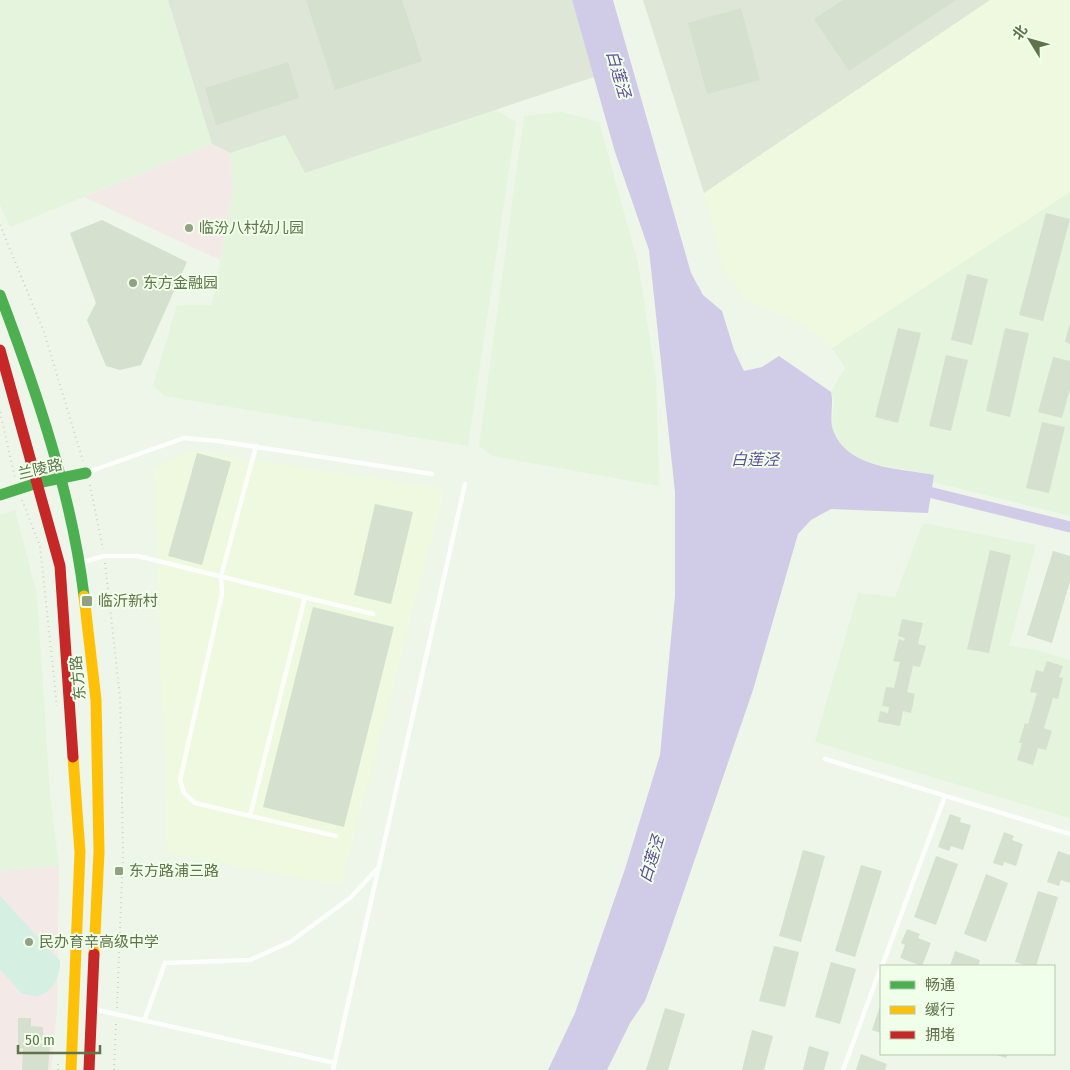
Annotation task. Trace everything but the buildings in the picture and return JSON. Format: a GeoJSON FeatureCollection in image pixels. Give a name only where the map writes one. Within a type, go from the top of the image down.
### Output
{"type":"FeatureCollection","features":[{"type":"Feature","properties":{"kind":"main road","name":"东方路"},"geometry":{"type":"LineString","coordinates":[[0,295],[18,343],[60,480],[78,564],[96,700],[100,852],[89,1070]]}},
{"type":"Feature","properties":{"kind":"main road","name":"东方路"},"geometry":{"type":"LineString","coordinates":[[0,350],[60,566],[80,852],[72,1070]]}},
{"type":"Feature","properties":{"kind":"main road","name":"兰陵路"},"geometry":{"type":"LineString","coordinates":[[0,495],[37,483],[60,480],[86,473]]}},
{"type":"Feature","properties":{"kind":"lane"},"geometry":{"type":"LineString","coordinates":[[86,473],[184,438],[256,446],[432,474]]}},
{"type":"Feature","properties":{"kind":"lane"},"geometry":{"type":"LineString","coordinates":[[256,446],[221,576],[222,594],[180,780],[184,793],[195,803],[336,836]]}},
{"type":"Feature","properties":{"kind":"lane"},"geometry":{"type":"LineString","coordinates":[[333,1070],[465,484]]}},
{"type":"Feature","properties":{"kind":"lane"},"geometry":{"type":"LineString","coordinates":[[78,564],[104,556],[138,556],[373,614]]}},
{"type":"Feature","properties":{"kind":"lane"},"geometry":{"type":"LineString","coordinates":[[250,816],[305,597]]}},
{"type":"Feature","properties":{"kind":"lane"},"geometry":{"type":"LineString","coordinates":[[825,759],[1070,834]]}},
{"type":"Feature","properties":{"kind":"lane"},"geometry":{"type":"LineString","coordinates":[[882,965],[945,796]]}},
{"type":"Feature","properties":{"kind":"lane"},"geometry":{"type":"LineString","coordinates":[[144,1021],[165,963],[250,960],[290,942],[350,898],[379,868]]}},
{"type":"Feature","properties":{"kind":"lane"},"geometry":{"type":"LineString","coordinates":[[843,1070],[880,970]]}},
{"type":"Feature","properties":{"kind":"lane"},"geometry":{"type":"LineString","coordinates":[[92,1009],[334,1063]]}},
{"type":"Feature","properties":{"kind":"path","name":"东方路"},"geometry":{"type":"LineString","coordinates":[[0,412],[18,489],[40,546],[58,714]]}},
{"type":"Feature","properties":{"kind":"path"},"geometry":{"type":"LineString","coordinates":[[58,1070],[59,1060]]}},
{"type":"Feature","properties":{"kind":"shaded area"},"geometry":{"type":"Polygon","coordinates":[[[0,0],[168,0],[212,144],[10,227],[0,205],[0,0]]]}},
{"type":"Feature","properties":{"kind":"shaded area"},"geometry":{"type":"Polygon","coordinates":[[[168,0],[572,0],[594,77],[305,173],[285,135],[230,153],[212,144],[168,0]]]}},
{"type":"Feature","properties":{"kind":"shaded area"},"geometry":{"type":"Polygon","coordinates":[[[643,0],[990,0],[704,193],[643,0]]]}},
{"type":"Feature","properties":{"kind":"shaded area"},"geometry":{"type":"Polygon","coordinates":[[[990,0],[1070,0],[1070,192],[832,348],[807,326],[746,300],[723,269],[704,193],[990,0]]]}},
{"type":"Feature","properties":{"kind":"shaded area"},"geometry":{"type":"Polygon","coordinates":[[[494,109],[516,122],[468,446],[165,396],[153,386],[177,305],[212,305],[233,189],[230,153],[285,135],[305,173],[494,109]]]}},
{"type":"Feature","properties":{"kind":"shaded area"},"geometry":{"type":"Polygon","coordinates":[[[561,112],[599,122],[638,263],[656,379],[659,486],[493,456],[479,446],[524,116],[561,112]]]}},
{"type":"Feature","properties":{"kind":"shaded area","name":"临汾八村幼儿园"},"geometry":{"type":"Polygon","coordinates":[[[212,144],[230,153],[233,189],[220,260],[84,197],[212,144]]]}},
{"type":"Feature","properties":{"kind":"shaded area"},"geometry":{"type":"Polygon","coordinates":[[[1070,192],[1070,516],[933,482],[933,475],[860,461],[842,447],[832,429],[834,402],[831,392],[845,368],[832,348],[1070,192]]]}},
{"type":"Feature","properties":{"kind":"shaded area"},"geometry":{"type":"Polygon","coordinates":[[[188,450],[445,489],[341,886],[167,853],[154,470],[188,450]]]}},
{"type":"Feature","properties":{"kind":"shaded area"},"geometry":{"type":"Polygon","coordinates":[[[15,510],[37,595],[50,795],[59,866],[0,871],[0,515],[15,510]]]}},
{"type":"Feature","properties":{"kind":"shaded area"},"geometry":{"type":"Polygon","coordinates":[[[923,523],[1036,545],[1009,646],[1036,650],[1070,660],[1070,818],[815,742],[858,593],[895,597],[923,523]]]}},
{"type":"Feature","properties":{"kind":"shaded area","name":"民办育辛高级中学"},"geometry":{"type":"Polygon","coordinates":[[[59,866],[57,1012],[51,1070],[0,1070],[0,871],[59,866]]]}},
{"type":"Feature","properties":{"kind":"shaded area"},"geometry":{"type":"Polygon","coordinates":[[[0,896],[60,961],[59,972],[55,982],[44,994],[36,996],[22,994],[0,969],[0,896]]]}},
{"type":"Feature","properties":{"kind":"water","name":"白莲泾"},"geometry":{"type":"Polygon","coordinates":[[[572,0],[613,0],[691,273],[703,295],[722,311],[734,350],[744,371],[762,367],[779,356],[831,392],[831,421],[833,430],[840,443],[850,452],[862,460],[890,468],[934,475],[928,513],[831,509],[811,520],[798,534],[753,690],[664,949],[645,1001],[630,1023],[607,1070],[548,1070],[575,1013],[625,869],[660,755],[675,596],[675,492],[649,250],[615,152],[572,0]]]}},
{"type":"Feature","properties":{"kind":"waterway"},"geometry":{"type":"LineString","coordinates":[[917,489],[1070,527]]}},
{"type":"Feature","properties":{"kind":"traffic: fast"},"geometry":{"type":"LineString","coordinates":[[0,295],[27,368],[62,481],[71,520],[84,596]]}},
{"type":"Feature","properties":{"kind":"traffic: fast"},"geometry":{"type":"LineString","coordinates":[[0,495],[37,483],[86,473]]}},
{"type":"Feature","properties":{"kind":"traffic: slow"},"geometry":{"type":"LineString","coordinates":[[84,596],[96,700],[99,852],[94,954]]}},
{"type":"Feature","properties":{"kind":"traffic: slow"},"geometry":{"type":"LineString","coordinates":[[71,1070],[80,852],[73,757]]}},
{"type":"Feature","properties":{"kind":"traffic: jam"},"geometry":{"type":"LineString","coordinates":[[0,350],[60,566],[73,757]]}},
{"type":"Feature","properties":{"kind":"traffic: jam"},"geometry":{"type":"LineString","coordinates":[[89,1070],[94,954]]}},
{"type":"Feature","properties":{"kind":"place","name":"临汾八村幼儿园"},"geometry":{"type":"Point","coordinates":[189,228]}},
{"type":"Feature","properties":{"kind":"place","name":"东方金融园"},"geometry":{"type":"Point","coordinates":[133,283]}},
{"type":"Feature","properties":{"kind":"place","name":"临沂新村"},"geometry":{"type":"Point","coordinates":[87,601]}},
{"type":"Feature","properties":{"kind":"place","name":"东方路浦三路"},"geometry":{"type":"Point","coordinates":[119,871]}},
{"type":"Feature","properties":{"kind":"place","name":"民办育辛高级中学"},"geometry":{"type":"Point","coordinates":[29,942]}}]}
